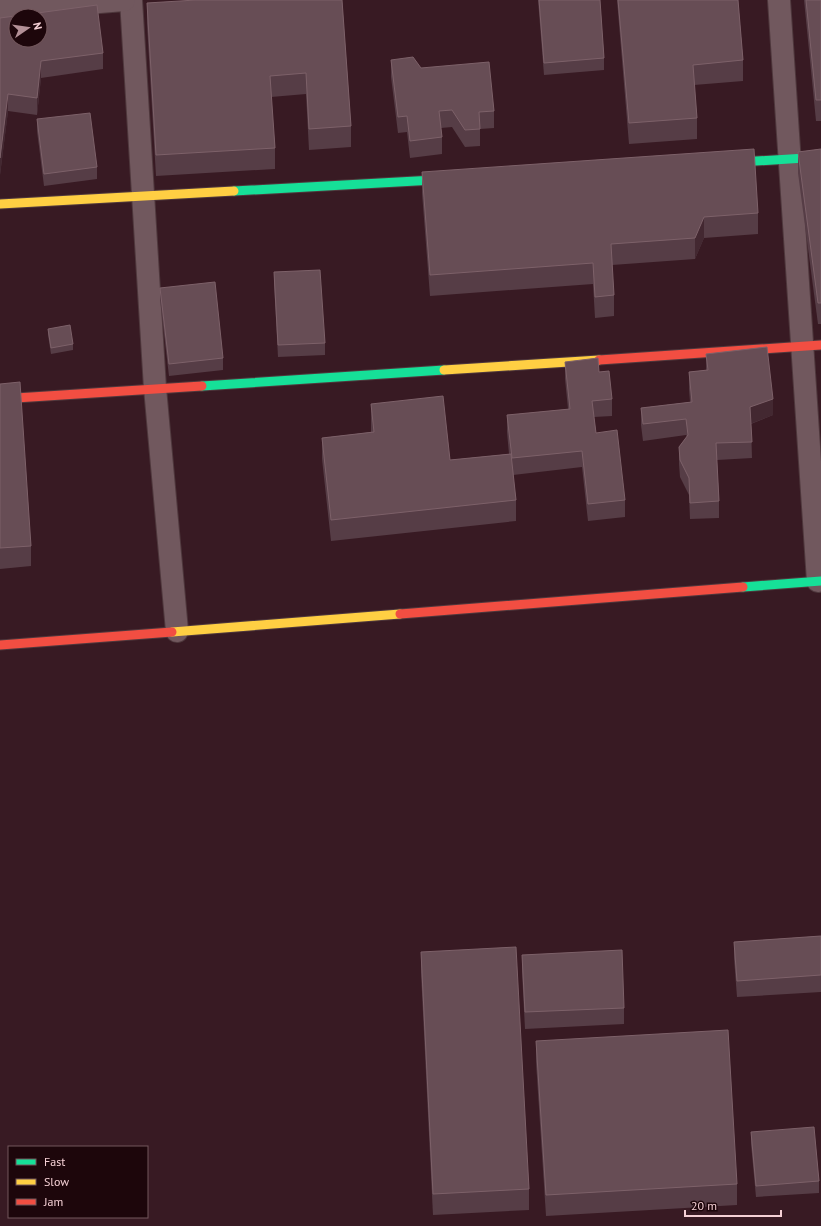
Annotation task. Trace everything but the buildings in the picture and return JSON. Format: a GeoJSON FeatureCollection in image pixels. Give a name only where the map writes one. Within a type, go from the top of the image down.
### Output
{"type":"FeatureCollection","features":[{"type":"Feature","properties":{"kind":"street"},"geometry":{"type":"LineString","coordinates":[[0,10],[124,0]]}},
{"type":"Feature","properties":{"kind":"street"},"geometry":{"type":"LineString","coordinates":[[131,0],[155,388],[177,631]]}},
{"type":"Feature","properties":{"kind":"street"},"geometry":{"type":"LineString","coordinates":[[0,645],[819,581],[812,346],[790,160],[779,0]]}},
{"type":"Feature","properties":{"kind":"street"},"geometry":{"type":"LineString","coordinates":[[710,164],[821,157]]}},
{"type":"Feature","properties":{"kind":"street"},"geometry":{"type":"LineString","coordinates":[[0,204],[458,178]]}},
{"type":"Feature","properties":{"kind":"street"},"geometry":{"type":"LineString","coordinates":[[0,399],[812,346]]}},
{"type":"Feature","properties":{"kind":"traffic: fast"},"geometry":{"type":"LineString","coordinates":[[724,163],[821,157]]}},
{"type":"Feature","properties":{"kind":"traffic: fast"},"geometry":{"type":"LineString","coordinates":[[234,191],[452,179]]}},
{"type":"Feature","properties":{"kind":"traffic: fast"},"geometry":{"type":"LineString","coordinates":[[202,386],[444,370]]}},
{"type":"Feature","properties":{"kind":"traffic: fast"},"geometry":{"type":"LineString","coordinates":[[743,587],[821,581]]}},
{"type":"Feature","properties":{"kind":"traffic: slow"},"geometry":{"type":"LineString","coordinates":[[0,204],[234,191]]}},
{"type":"Feature","properties":{"kind":"traffic: slow"},"geometry":{"type":"LineString","coordinates":[[444,370],[599,360]]}},
{"type":"Feature","properties":{"kind":"traffic: slow"},"geometry":{"type":"LineString","coordinates":[[172,632],[400,614]]}},
{"type":"Feature","properties":{"kind":"traffic: jam"},"geometry":{"type":"LineString","coordinates":[[599,360],[821,345]]}},
{"type":"Feature","properties":{"kind":"traffic: jam"},"geometry":{"type":"LineString","coordinates":[[0,399],[202,386]]}},
{"type":"Feature","properties":{"kind":"traffic: jam"},"geometry":{"type":"LineString","coordinates":[[400,614],[743,587]]}},
{"type":"Feature","properties":{"kind":"traffic: jam"},"geometry":{"type":"LineString","coordinates":[[0,645],[172,632]]}}]}
